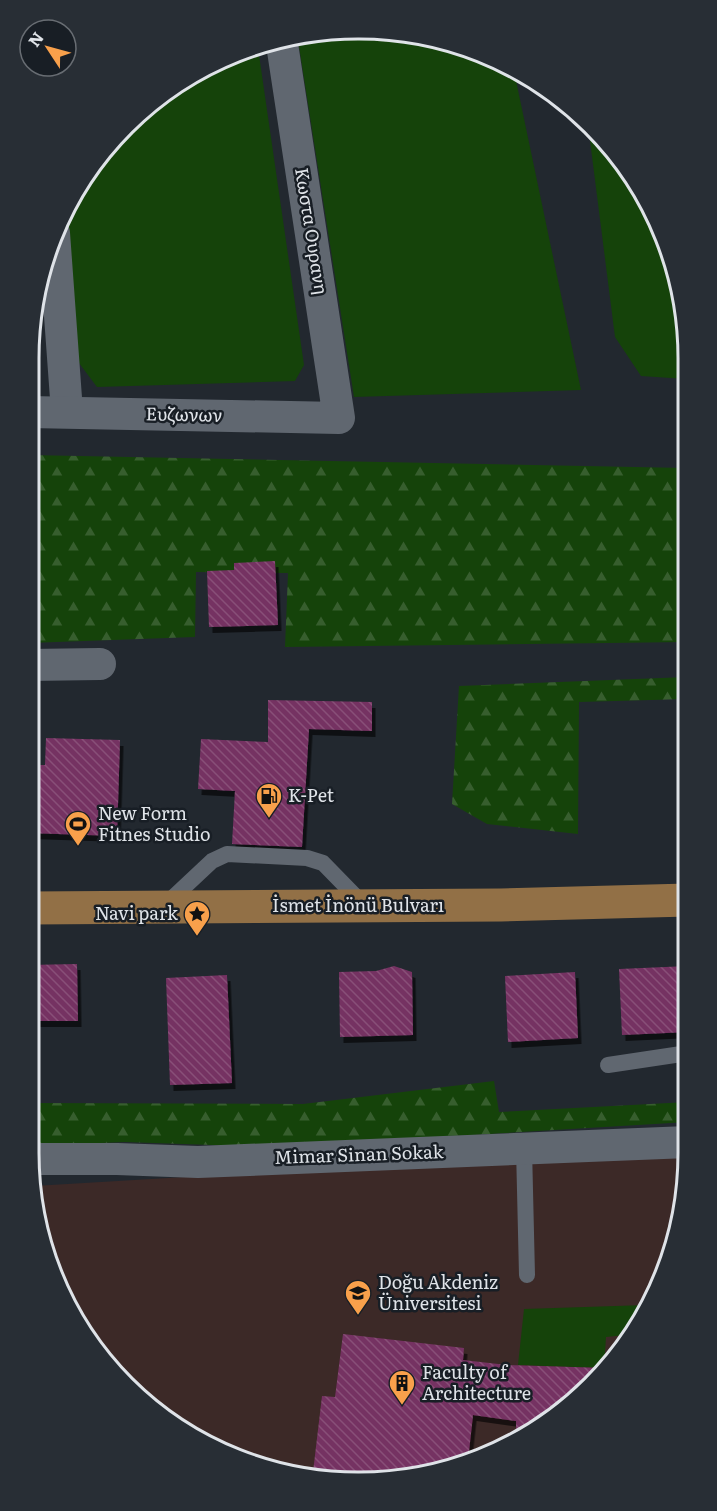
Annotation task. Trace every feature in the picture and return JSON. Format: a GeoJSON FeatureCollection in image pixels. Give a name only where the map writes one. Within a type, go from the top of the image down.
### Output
{"type":"FeatureCollection","features":[{"type":"Feature","properties":{"kind":"main road","name":"İsmet İnönü Bulvarı"},"geometry":{"type":"LineString","coordinates":[[39,908],[501,905],[678,900]]}},
{"type":"Feature","properties":{"kind":"street","name":"Κωστα Ουρανη"},"geometry":{"type":"LineString","coordinates":[[283,48],[339,418]]}},
{"type":"Feature","properties":{"kind":"street"},"geometry":{"type":"LineString","coordinates":[[56,257],[67,412]]}},
{"type":"Feature","properties":{"kind":"street","name":"Ευζωνων"},"geometry":{"type":"LineString","coordinates":[[39,412],[339,418]]}},
{"type":"Feature","properties":{"kind":"street"},"geometry":{"type":"LineString","coordinates":[[39,665],[100,664]]}},
{"type":"Feature","properties":{"kind":"street","name":"Mimar Sinan Sokak"},"geometry":{"type":"LineString","coordinates":[[39,1159],[198,1161],[678,1142]]}},
{"type":"Feature","properties":{"kind":"lane"},"geometry":{"type":"LineString","coordinates":[[163,906],[212,861],[227,854],[307,858],[323,863],[365,906]]}},
{"type":"Feature","properties":{"kind":"lane"},"geometry":{"type":"LineString","coordinates":[[608,1065],[678,1054]]}},
{"type":"Feature","properties":{"kind":"lane"},"geometry":{"type":"LineString","coordinates":[[524,1148],[527,1275]]}},
{"type":"Feature","properties":{"kind":"shaded area","name":"Doğu Akdeniz Üniversitesi"},"geometry":{"type":"Polygon","coordinates":[[[678,1148],[672,1215],[654,1275],[624,1330],[599,1363],[553,1406],[500,1439],[441,1461],[379,1471],[317,1469],[256,1455],[236,1448],[199,1429],[148,1393],[105,1347],[72,1294],[50,1235],[41,1186],[678,1148]]]}},
{"type":"Feature","properties":{"kind":"green space"},"geometry":{"type":"Polygon","coordinates":[[[358,39],[421,45],[481,63],[516,81],[581,390],[354,397],[299,45],[358,39]]]}},
{"type":"Feature","properties":{"kind":"green space"},"geometry":{"type":"Polygon","coordinates":[[[259,55],[304,365],[295,381],[97,387],[79,363],[66,229],[82,199],[118,148],[148,118],[199,82],[236,63],[259,55]]]}},
{"type":"Feature","properties":{"kind":"green space"},"geometry":{"type":"Polygon","coordinates":[[[590,139],[624,181],[654,236],[672,296],[677,338],[678,378],[641,376],[615,337],[590,139]]]}},
{"type":"Feature","properties":{"kind":"green space"},"geometry":{"type":"Polygon","coordinates":[[[39,455],[678,468],[678,642],[285,647],[288,573],[196,572],[195,637],[39,643],[39,455]]]}},
{"type":"Feature","properties":{"kind":"green space"},"geometry":{"type":"Polygon","coordinates":[[[678,677],[678,699],[579,702],[578,834],[487,824],[452,804],[459,686],[678,677]]]}},
{"type":"Feature","properties":{"kind":"green space"},"geometry":{"type":"Polygon","coordinates":[[[494,1081],[499,1112],[678,1103],[678,1123],[273,1147],[125,1142],[39,1146],[39,1103],[303,1104],[494,1081]]]}},
{"type":"Feature","properties":{"kind":"green space"},"geometry":{"type":"Polygon","coordinates":[[[639,1305],[620,1336],[606,1337],[605,1356],[594,1368],[518,1365],[524,1309],[639,1305]]]}},
{"type":"Feature","properties":{"kind":"building"},"geometry":{"type":"Polygon","coordinates":[[[275,561],[278,625],[209,627],[207,571],[234,570],[234,563],[275,561]]]}},
{"type":"Feature","properties":{"kind":"building","name":"K-Pet"},"geometry":{"type":"Polygon","coordinates":[[[268,700],[372,702],[372,731],[309,729],[302,847],[232,844],[235,791],[198,789],[201,739],[268,742],[268,700]]]}},
{"type":"Feature","properties":{"kind":"building"},"geometry":{"type":"Polygon","coordinates":[[[46,738],[120,740],[117,836],[39,833],[39,765],[45,765],[46,738]]]}},
{"type":"Feature","properties":{"kind":"building"},"geometry":{"type":"Polygon","coordinates":[[[77,964],[78,1021],[39,1021],[39,965],[77,964]]]}},
{"type":"Feature","properties":{"kind":"building"},"geometry":{"type":"Polygon","coordinates":[[[394,966],[412,972],[413,1035],[340,1037],[339,972],[376,971],[394,966]]]}},
{"type":"Feature","properties":{"kind":"building"},"geometry":{"type":"Polygon","coordinates":[[[678,966],[678,1032],[622,1035],[619,969],[678,966]]]}},
{"type":"Feature","properties":{"kind":"building"},"geometry":{"type":"Polygon","coordinates":[[[575,972],[578,1038],[508,1042],[505,976],[575,972]]]}},
{"type":"Feature","properties":{"kind":"building"},"geometry":{"type":"Polygon","coordinates":[[[227,975],[232,1083],[170,1085],[166,978],[227,975]]]}},
{"type":"Feature","properties":{"kind":"building","name":"Faculty of Architecture"},"geometry":{"type":"Polygon","coordinates":[[[343,1334],[464,1348],[463,1360],[507,1365],[594,1368],[553,1406],[516,1430],[516,1421],[473,1415],[469,1452],[421,1466],[400,1469],[358,1472],[313,1468],[322,1396],[335,1397],[343,1334]]]}},
{"type":"Feature","properties":{"kind":"place","name":"K-Pet"},"geometry":{"type":"Point","coordinates":[269,819]}},
{"type":"Feature","properties":{"kind":"place","name":"New Form Fitnes Studio"},"geometry":{"type":"Point","coordinates":[78,847]}},
{"type":"Feature","properties":{"kind":"place","name":"Navi park"},"geometry":{"type":"Point","coordinates":[197,937]}},
{"type":"Feature","properties":{"kind":"place","name":"Doğu Akdeniz Üniversitesi"},"geometry":{"type":"Point","coordinates":[358,1316]}},
{"type":"Feature","properties":{"kind":"place","name":"Faculty of Architecture"},"geometry":{"type":"Point","coordinates":[402,1406]}}]}
